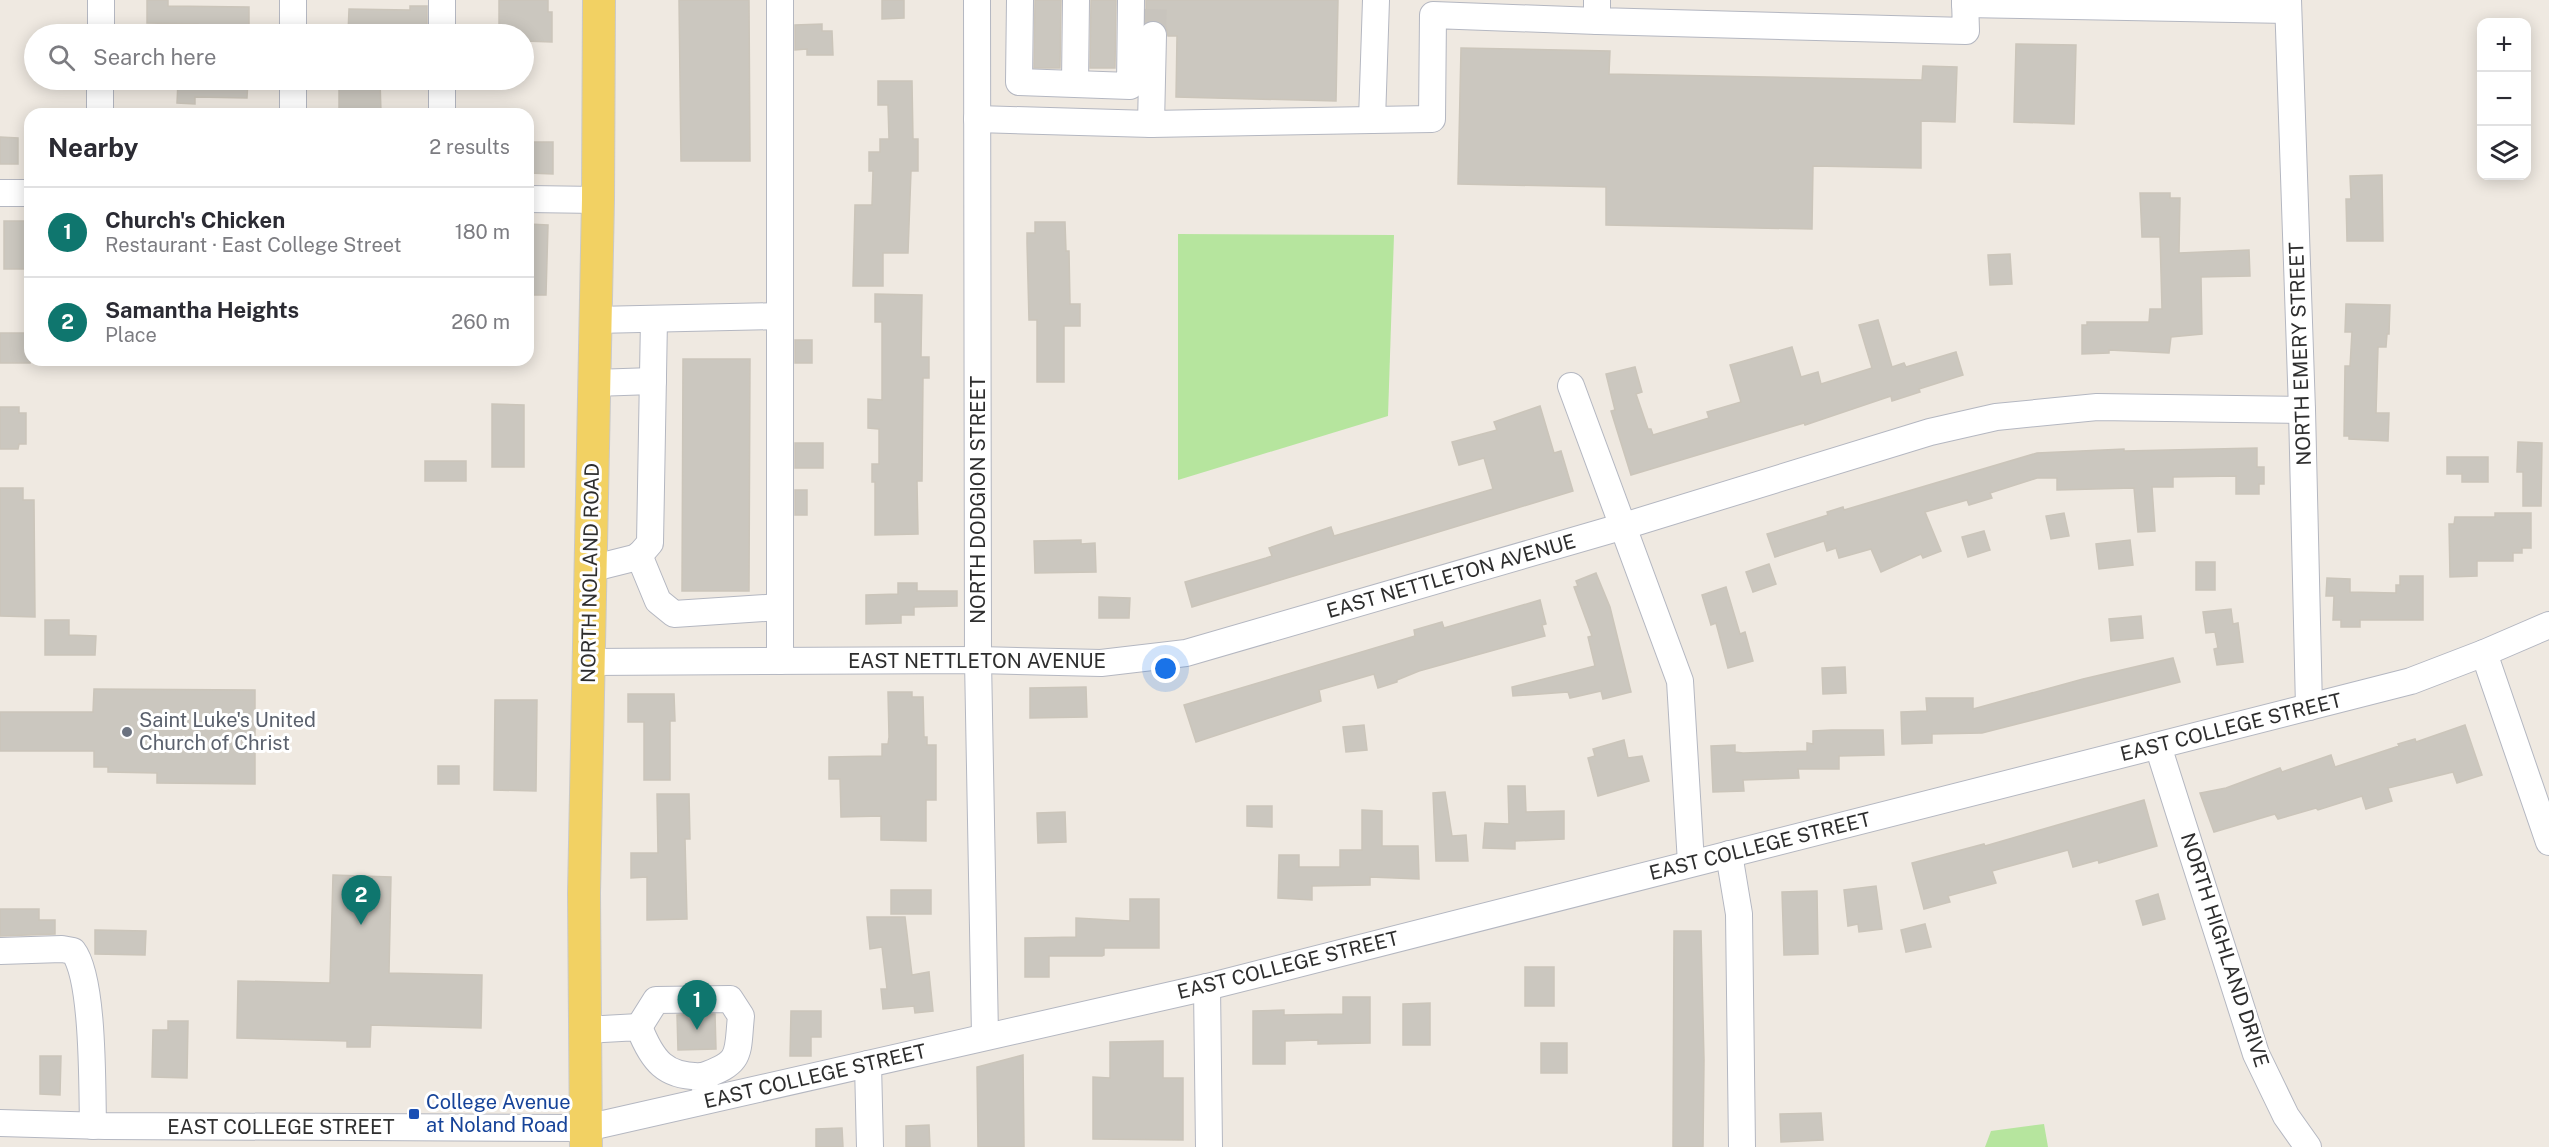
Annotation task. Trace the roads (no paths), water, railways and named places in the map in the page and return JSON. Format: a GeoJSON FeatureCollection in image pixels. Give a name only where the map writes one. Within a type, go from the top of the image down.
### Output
{"type":"FeatureCollection","features":[{"type":"Feature","properties":{"kind":"main road","name":"NORTH NOLAND ROAD"},"geometry":{"type":"LineString","coordinates":[[586,1138],[584,893],[598,200],[599,0]]}},
{"type":"Feature","properties":{"kind":"street"},"geometry":{"type":"LineString","coordinates":[[101,0],[101,24]]}},
{"type":"Feature","properties":{"kind":"street"},"geometry":{"type":"LineString","coordinates":[[293,0],[293,24]]}},
{"type":"Feature","properties":{"kind":"street"},"geometry":{"type":"LineString","coordinates":[[442,0],[442,24]]}},
{"type":"Feature","properties":{"kind":"street"},"geometry":{"type":"LineString","coordinates":[[780,0],[780,661]]}},
{"type":"Feature","properties":{"kind":"street","name":"NORTH DODGION STREET"},"geometry":{"type":"LineString","coordinates":[[977,0],[978,660],[985,1036]]}},
{"type":"Feature","properties":{"kind":"street"},"geometry":{"type":"LineString","coordinates":[[1020,0],[1019,82],[1130,86],[1131,0]]}},
{"type":"Feature","properties":{"kind":"street"},"geometry":{"type":"LineString","coordinates":[[1075,83],[1076,0]]}},
{"type":"Feature","properties":{"kind":"street"},"geometry":{"type":"LineString","coordinates":[[1372,120],[1376,0]]}},
{"type":"Feature","properties":{"kind":"street"},"geometry":{"type":"LineString","coordinates":[[977,119],[1151,124],[1432,119],[1433,7],[1597,11],[1966,31],[1965,2],[2288,5]]}},
{"type":"Feature","properties":{"kind":"street","name":"NORTH EMERY STREET"},"geometry":{"type":"LineString","coordinates":[[2288,5],[2302,410],[2308,707]]}},
{"type":"Feature","properties":{"kind":"street"},"geometry":{"type":"LineString","coordinates":[[1151,124],[1153,35]]}},
{"type":"Feature","properties":{"kind":"street"},"geometry":{"type":"LineString","coordinates":[[100,90],[100,108]]}},
{"type":"Feature","properties":{"kind":"street"},"geometry":{"type":"LineString","coordinates":[[293,90],[293,108]]}},
{"type":"Feature","properties":{"kind":"street"},"geometry":{"type":"LineString","coordinates":[[442,90],[442,108]]}},
{"type":"Feature","properties":{"kind":"street"},"geometry":{"type":"LineString","coordinates":[[0,193],[24,193]]}},
{"type":"Feature","properties":{"kind":"street"},"geometry":{"type":"LineString","coordinates":[[534,199],[598,200]]}},
{"type":"Feature","properties":{"kind":"street"},"geometry":{"type":"LineString","coordinates":[[595,321],[780,316]]}},
{"type":"Feature","properties":{"kind":"street"},"geometry":{"type":"LineString","coordinates":[[590,569],[639,555],[650,543],[654,319]]}},
{"type":"Feature","properties":{"kind":"street"},"geometry":{"type":"LineString","coordinates":[[594,383],[653,381]]}},
{"type":"Feature","properties":{"kind":"street"},"geometry":{"type":"LineString","coordinates":[[1571,387],[1680,681],[1691,863]]}},
{"type":"Feature","properties":{"kind":"street","name":"EAST NETTLETON AVENUE"},"geometry":{"type":"LineString","coordinates":[[588,662],[978,660],[1101,663],[1186,653],[1624,526],[1930,432],[1996,417],[2097,407],[2302,410]]}},
{"type":"Feature","properties":{"kind":"street"},"geometry":{"type":"LineString","coordinates":[[639,555],[658,601],[674,614],[780,607]]}},
{"type":"Feature","properties":{"kind":"street","name":"EAST COLLEGE STREET"},"geometry":{"type":"LineString","coordinates":[[0,1123],[101,1133],[208,1137],[586,1138],[711,1082],[868,1064],[1208,987],[2411,681],[2549,625]]}},
{"type":"Feature","properties":{"kind":"street"},"geometry":{"type":"LineString","coordinates":[[2484,653],[2549,842]]}},
{"type":"Feature","properties":{"kind":"street","name":"NORTH HIGHLAND DRIVE"},"geometry":{"type":"LineString","coordinates":[[2158,746],[2256,1054],[2286,1116],[2308,1147]]}},
{"type":"Feature","properties":{"kind":"street"},"geometry":{"type":"LineString","coordinates":[[1729,854],[1739,914],[1742,1147]]}},
{"type":"Feature","properties":{"kind":"street"},"geometry":{"type":"LineString","coordinates":[[0,951],[62,949],[73,951],[77,957],[86,980],[101,1133]]}},
{"type":"Feature","properties":{"kind":"street"},"geometry":{"type":"LineString","coordinates":[[1208,987],[1209,1147]]}},
{"type":"Feature","properties":{"kind":"street"},"geometry":{"type":"LineString","coordinates":[[730,999],[741,1016],[737,1056],[711,1082],[667,1070],[648,1050],[639,1026],[656,1000],[730,999]]}},
{"type":"Feature","properties":{"kind":"street"},"geometry":{"type":"LineString","coordinates":[[585,1030],[639,1026]]}},
{"type":"Feature","properties":{"kind":"street"},"geometry":{"type":"LineString","coordinates":[[868,1064],[870,1147]]}},
{"type":"Feature","properties":{"kind":"tunnel"},"geometry":{"type":"LineString","coordinates":[[1153,35],[1154,0]]}},
{"type":"Feature","properties":{"kind":"place","name":"Saint Luke's United Church of Christ"},"geometry":{"type":"Point","coordinates":[127,732]}},
{"type":"Feature","properties":{"kind":"place","name":"Samantha Heights"},"geometry":{"type":"Point","coordinates":[361,925]}},
{"type":"Feature","properties":{"kind":"place","name":"Church's Chicken"},"geometry":{"type":"Point","coordinates":[697,1030]}},
{"type":"Feature","properties":{"kind":"place","name":"College Avenue at Noland Road"},"geometry":{"type":"Point","coordinates":[414,1114]}}]}
